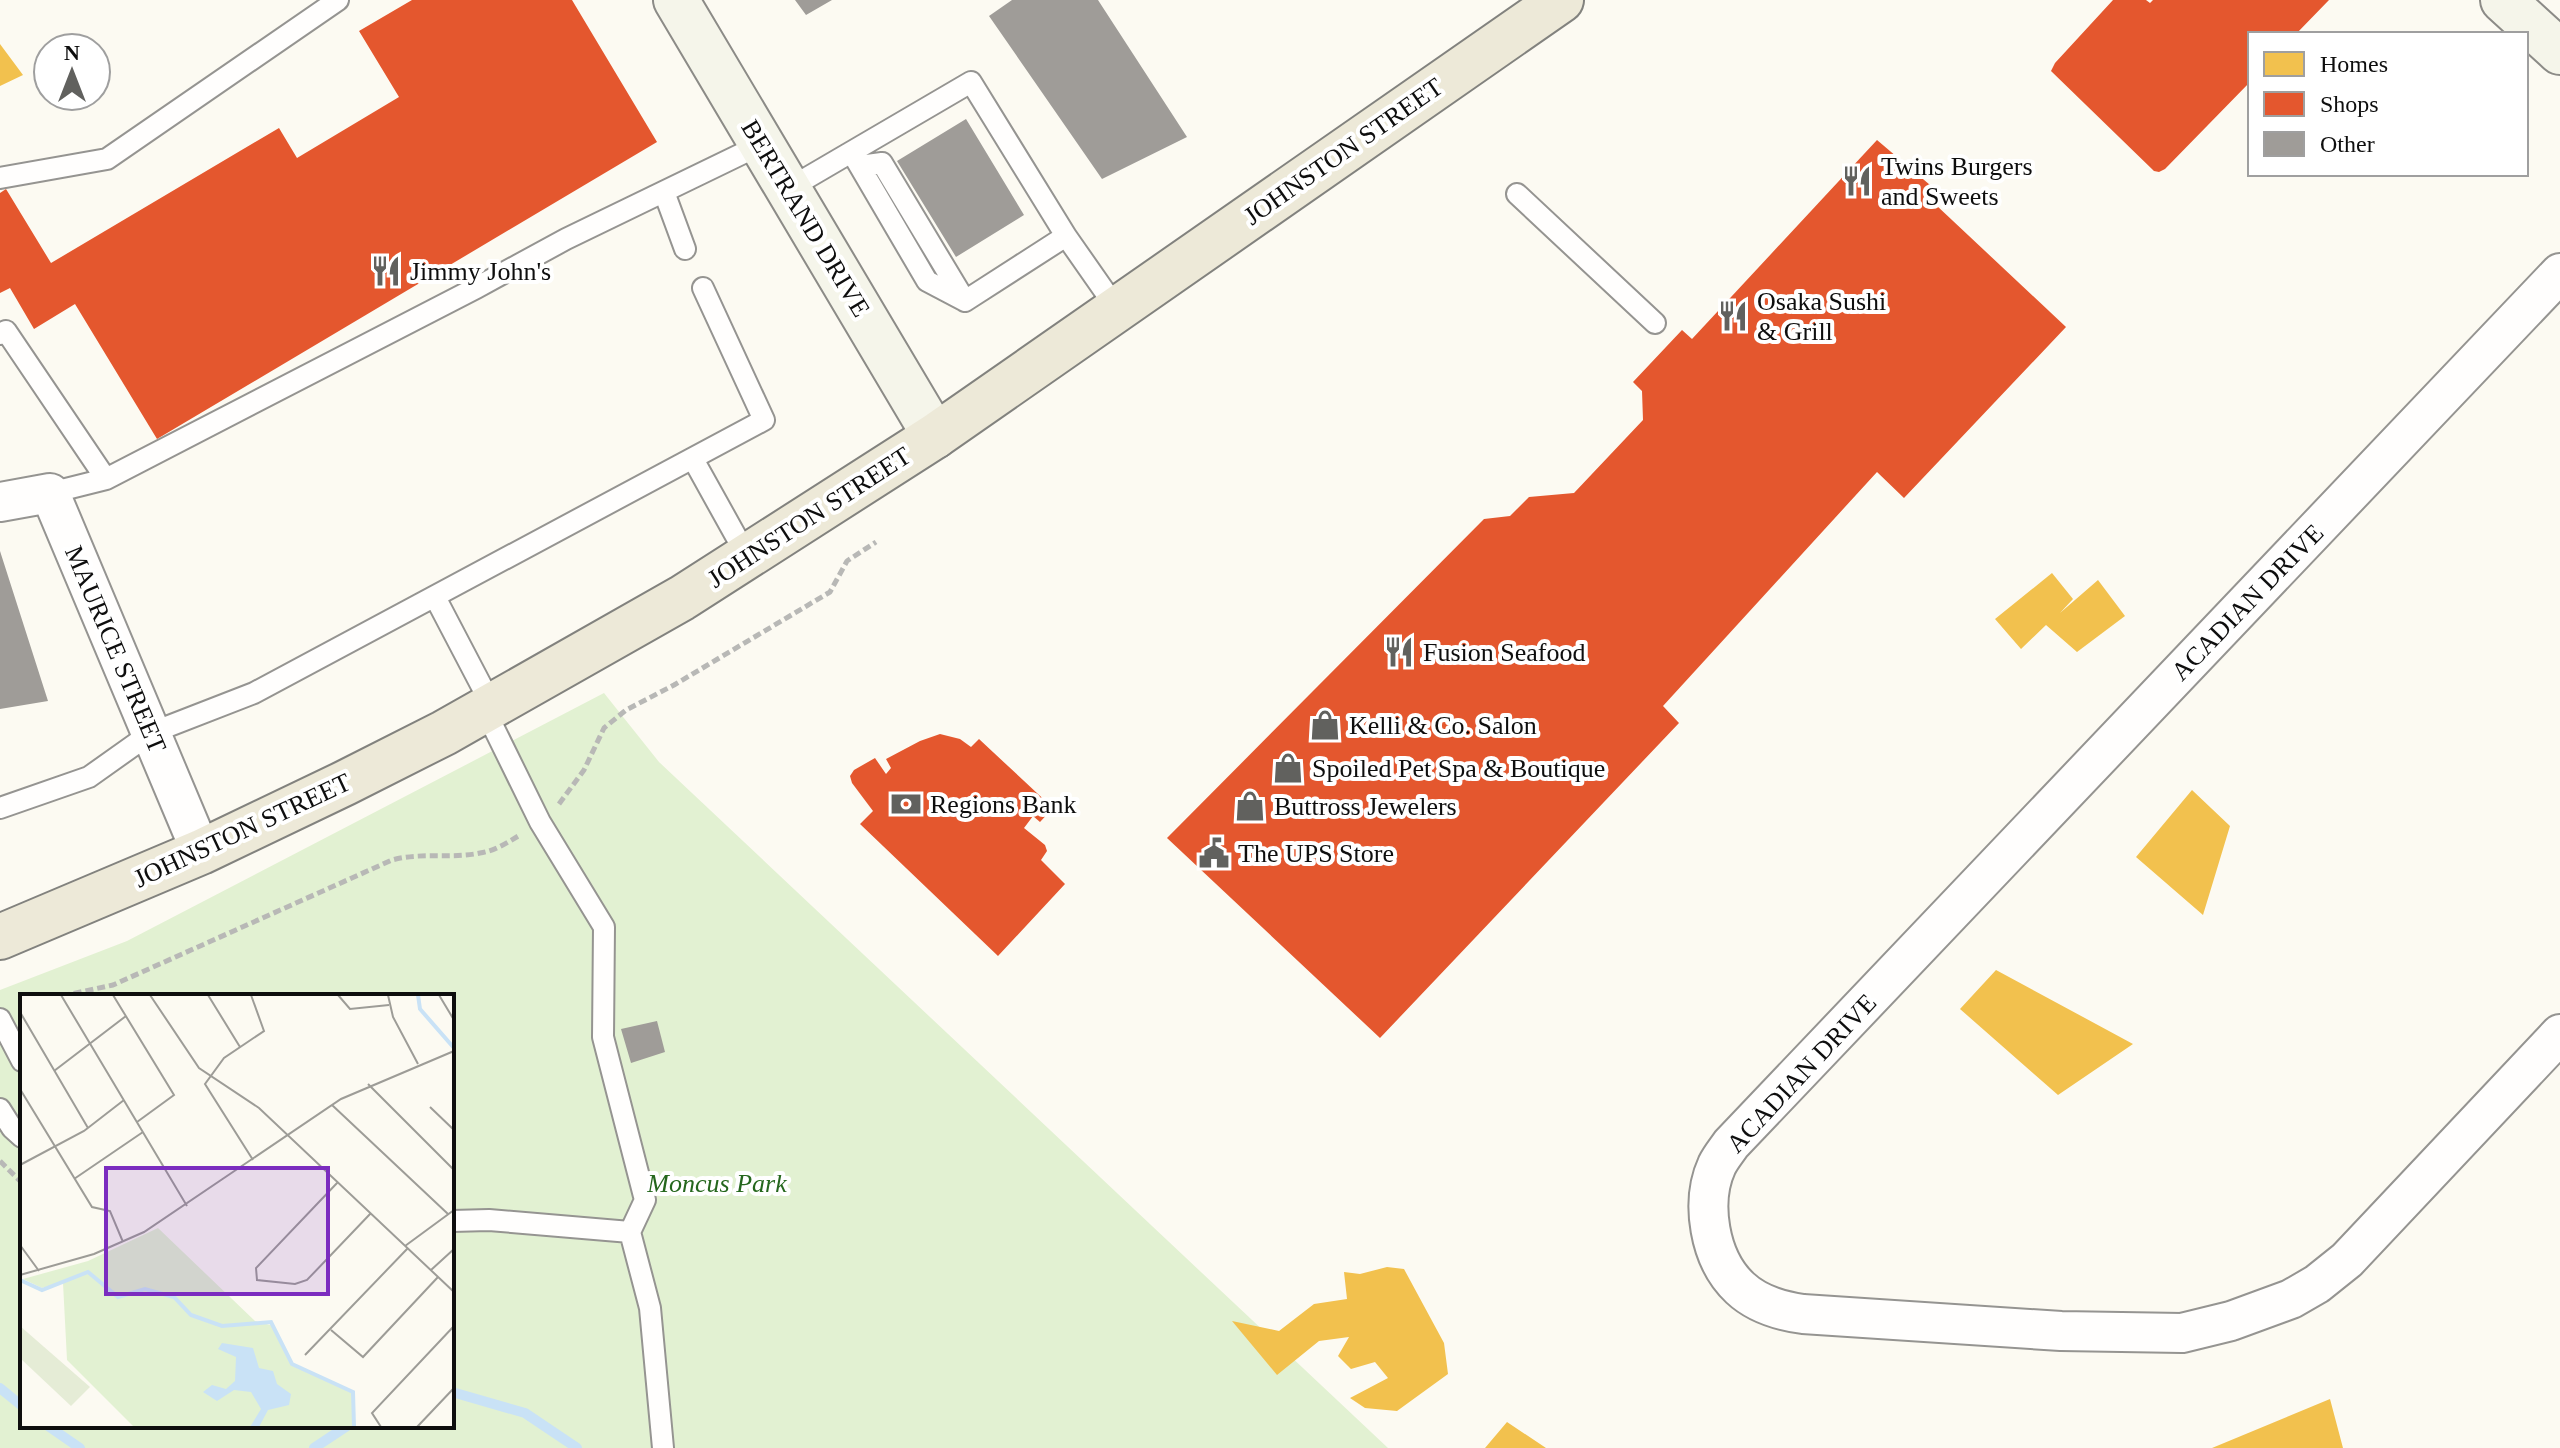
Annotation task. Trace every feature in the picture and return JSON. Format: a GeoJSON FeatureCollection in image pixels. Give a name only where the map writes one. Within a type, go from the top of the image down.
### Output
{"type":"FeatureCollection","features":[{"type":"Feature","properties":{"kind":"main road","name":"BERTRAND DRIVE"},"geometry":{"type":"LineString","coordinates":[[676,0],[935,436]]}},
{"type":"Feature","properties":{"kind":"main road","name":"JOHNSTON STREET"},"geometry":{"type":"LineString","coordinates":[[0,936],[201,852],[345,783],[488,708],[748,558],[935,436],[1561,0]]}},
{"type":"Feature","properties":{"kind":"main road"},"geometry":{"type":"LineString","coordinates":[[2503,0],[2560,52]]}},
{"type":"Feature","properties":{"kind":"street","name":"ACADIAN DRIVE"},"geometry":{"type":"LineString","coordinates":[[2560,273],[1731,1144],[1717,1165],[1708,1199],[1711,1234],[1723,1265],[1740,1288],[1781,1311],[2061,1331],[2182,1333],[2231,1321],[2291,1299],[2317,1284],[2347,1260],[2560,1034]]}},
{"type":"Feature","properties":{"kind":"street"},"geometry":{"type":"LineString","coordinates":[[1,500],[50,493]]}},
{"type":"Feature","properties":{"kind":"street","name":"MAURICE STREET"},"geometry":{"type":"LineString","coordinates":[[50,493],[201,852]]}},
{"type":"Feature","properties":{"kind":"lane"},"geometry":{"type":"LineString","coordinates":[[0,178],[107,159],[338,0]]}},
{"type":"Feature","properties":{"kind":"lane"},"geometry":{"type":"LineString","coordinates":[[788,189],[856,160],[971,82],[1066,236],[1117,309]]}},
{"type":"Feature","properties":{"kind":"lane"},"geometry":{"type":"LineString","coordinates":[[50,493],[106,479],[566,239],[762,144]]}},
{"type":"Feature","properties":{"kind":"lane"},"geometry":{"type":"LineString","coordinates":[[856,160],[927,281],[965,301],[1066,236]]}},
{"type":"Feature","properties":{"kind":"lane"},"geometry":{"type":"LineString","coordinates":[[664,192],[685,249]]}},
{"type":"Feature","properties":{"kind":"lane"},"geometry":{"type":"LineString","coordinates":[[1517,194],[1655,323]]}},
{"type":"Feature","properties":{"kind":"lane"},"geometry":{"type":"LineString","coordinates":[[0,808],[89,777],[151,733],[254,693],[764,420],[703,288]]}},
{"type":"Feature","properties":{"kind":"lane"},"geometry":{"type":"LineString","coordinates":[[0,334],[6,331],[106,479]]}},
{"type":"Feature","properties":{"kind":"lane"},"geometry":{"type":"LineString","coordinates":[[693,459],[748,558]]}},
{"type":"Feature","properties":{"kind":"lane"},"geometry":{"type":"LineString","coordinates":[[435,597],[540,822],[604,927],[603,1037],[645,1200],[630,1232],[650,1308],[663,1448]]}},
{"type":"Feature","properties":{"kind":"lane"},"geometry":{"type":"LineString","coordinates":[[0,1019],[20,1057]]}},
{"type":"Feature","properties":{"kind":"lane"},"geometry":{"type":"LineString","coordinates":[[0,1109],[20,1135]]}},
{"type":"Feature","properties":{"kind":"lane"},"geometry":{"type":"LineString","coordinates":[[454,1221],[489,1220],[630,1232]]}},
{"type":"Feature","properties":{"kind":"path"},"geometry":{"type":"LineString","coordinates":[[71,994],[113,985],[392,860],[409,855],[480,854],[505,844],[540,822],[559,805],[584,770],[604,728],[626,710],[830,592],[847,561],[876,542]]}},
{"type":"Feature","properties":{"kind":"path"},"geometry":{"type":"LineString","coordinates":[[0,1161],[20,1181]]}},
{"type":"Feature","properties":{"kind":"green space","name":"Moncus Park"},"geometry":{"type":"Polygon","coordinates":[[[604,693],[659,762],[1388,1448],[0,1448],[0,990],[127,941],[604,693]]]}},
{"type":"Feature","properties":{"kind":"building: Homes"},"geometry":{"type":"Polygon","coordinates":[[[0,44],[23,75],[0,86],[0,44]]]}},
{"type":"Feature","properties":{"kind":"building: Homes"},"geometry":{"type":"Polygon","coordinates":[[[2052,573],[2073,599],[2060,613],[2098,580],[2125,616],[2077,652],[2046,625],[2021,649],[1995,619],[2052,573]]]}},
{"type":"Feature","properties":{"kind":"building: Homes"},"geometry":{"type":"Polygon","coordinates":[[[2192,790],[2230,826],[2203,915],[2136,857],[2192,790]]]}},
{"type":"Feature","properties":{"kind":"building: Homes"},"geometry":{"type":"Polygon","coordinates":[[[1996,970],[2133,1044],[2058,1095],[1960,1009],[1996,970]]]}},
{"type":"Feature","properties":{"kind":"building: Homes"},"geometry":{"type":"Polygon","coordinates":[[[1387,1267],[1404,1269],[1444,1343],[1448,1374],[1397,1411],[1365,1408],[1350,1398],[1388,1378],[1375,1362],[1351,1369],[1338,1356],[1349,1337],[1319,1341],[1277,1375],[1232,1321],[1279,1331],[1314,1304],[1347,1299],[1344,1272],[1360,1274],[1387,1267]]]}},
{"type":"Feature","properties":{"kind":"building: Homes"},"geometry":{"type":"Polygon","coordinates":[[[2330,1399],[2343,1448],[2212,1448],[2330,1399]]]}},
{"type":"Feature","properties":{"kind":"building: Homes"},"geometry":{"type":"Polygon","coordinates":[[[1507,1422],[1546,1448],[1485,1448],[1507,1422]]]}},
{"type":"Feature","properties":{"kind":"building: Shops"},"geometry":{"type":"Polygon","coordinates":[[[412,0],[572,0],[657,142],[157,439],[75,304],[34,329],[10,288],[0,293],[0,193],[6,189],[51,263],[279,128],[297,158],[399,97],[359,31],[412,0]]]}},
{"type":"Feature","properties":{"kind":"building: Shops"},"geometry":{"type":"Polygon","coordinates":[[[2113,0],[2146,0],[2150,3],[2153,0],[2329,0],[2298,32],[2248,32],[2248,84],[2159,172],[2154,171],[2051,71],[2113,0]]]}},
{"type":"Feature","properties":{"kind":"building: Shops"},"geometry":{"type":"Polygon","coordinates":[[[1877,140],[1943,196],[1936,205],[2066,327],[1904,498],[1877,472],[1663,706],[1679,723],[1380,1038],[1167,838],[1484,519],[1510,516],[1529,497],[1574,493],[1643,420],[1642,391],[1633,382],[1682,330],[1692,339],[1877,140]]]}},
{"type":"Feature","properties":{"kind":"building: Shops"},"geometry":{"type":"Polygon","coordinates":[[[940,734],[960,739],[971,747],[979,739],[1053,808],[1040,822],[1033,816],[1024,828],[1045,845],[1047,851],[1041,860],[1065,884],[998,956],[860,824],[873,811],[852,783],[850,776],[854,770],[875,758],[886,774],[891,768],[886,759],[940,734]]]}},
{"type":"Feature","properties":{"kind":"building: Other"},"geometry":{"type":"Polygon","coordinates":[[[795,0],[832,0],[806,15],[795,0]]]}},
{"type":"Feature","properties":{"kind":"building: Other"},"geometry":{"type":"Polygon","coordinates":[[[1012,0],[1098,0],[1187,137],[1102,179],[989,16],[1012,0]]]}},
{"type":"Feature","properties":{"kind":"building: Other"},"geometry":{"type":"Polygon","coordinates":[[[966,119],[1024,215],[956,257],[897,161],[966,119]]]}},
{"type":"Feature","properties":{"kind":"building: Other"},"geometry":{"type":"Polygon","coordinates":[[[0,551],[48,701],[0,709],[0,551]]]}},
{"type":"Feature","properties":{"kind":"building: Other"},"geometry":{"type":"Polygon","coordinates":[[[657,1021],[665,1052],[631,1063],[621,1029],[657,1021]]]}},
{"type":"Feature","properties":{"kind":"waterway"},"geometry":{"type":"LineString","coordinates":[[0,1388],[20,1404]]}},
{"type":"Feature","properties":{"kind":"waterway"},"geometry":{"type":"LineString","coordinates":[[454,1393],[525,1413],[577,1448]]}},
{"type":"Feature","properties":{"kind":"waterway"},"geometry":{"type":"LineString","coordinates":[[51,1428],[80,1448]]}},
{"type":"Feature","properties":{"kind":"waterway"},"geometry":{"type":"LineString","coordinates":[[314,1448],[344,1428]]}},
{"type":"Feature","properties":{"kind":"place","name":"Twins Burgers and Sweets"},"geometry":{"type":"Point","coordinates":[1857,181]}},
{"type":"Feature","properties":{"kind":"place","name":"Jimmy John's"},"geometry":{"type":"Point","coordinates":[386,271]}},
{"type":"Feature","properties":{"kind":"place","name":"Osaka Sushi & Grill"},"geometry":{"type":"Point","coordinates":[1733,316]}},
{"type":"Feature","properties":{"kind":"place","name":"Fusion Seafood"},"geometry":{"type":"Point","coordinates":[1399,652]}},
{"type":"Feature","properties":{"kind":"place","name":"Kelli & Co. Salon"},"geometry":{"type":"Point","coordinates":[1325,725]}},
{"type":"Feature","properties":{"kind":"place","name":"Spoiled Pet Spa & Boutique"},"geometry":{"type":"Point","coordinates":[1288,768]}},
{"type":"Feature","properties":{"kind":"place","name":"Regions Bank"},"geometry":{"type":"Point","coordinates":[906,804]}},
{"type":"Feature","properties":{"kind":"place","name":"Buttross Jewelers"},"geometry":{"type":"Point","coordinates":[1250,806]}},
{"type":"Feature","properties":{"kind":"place","name":"The UPS Store"},"geometry":{"type":"Point","coordinates":[1214,853]}}]}
